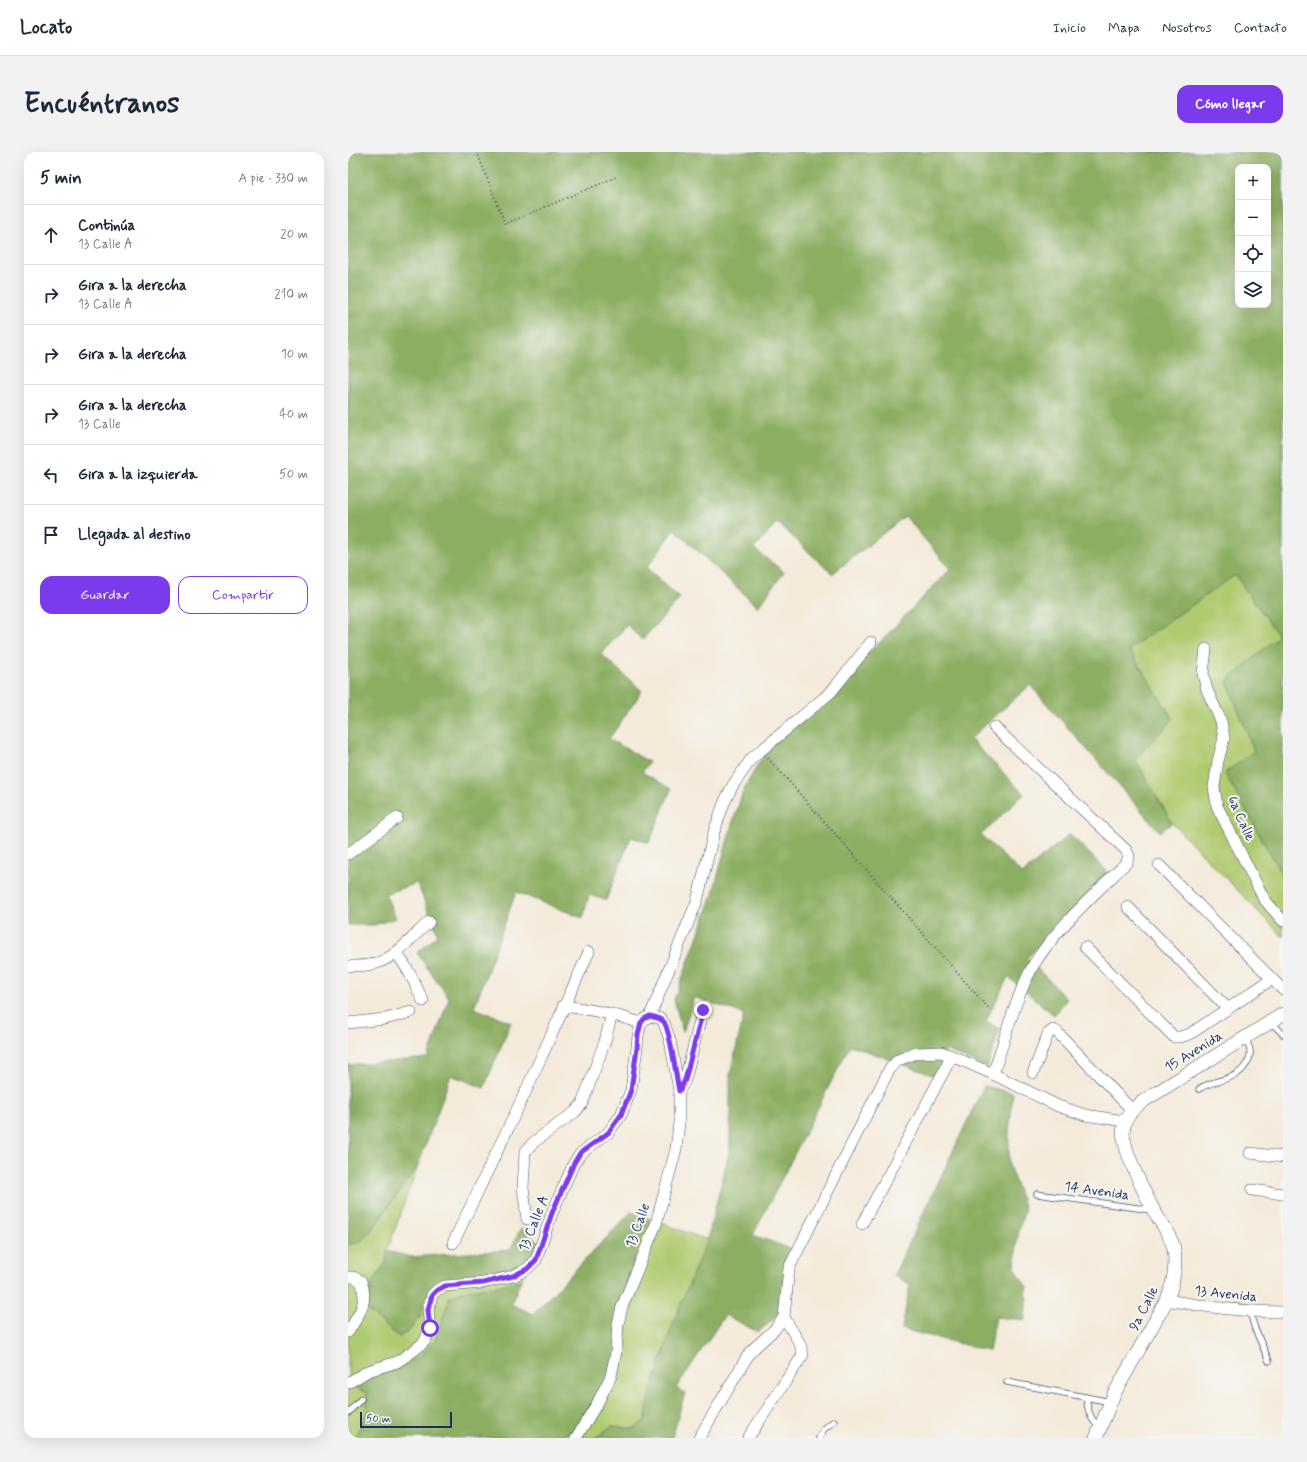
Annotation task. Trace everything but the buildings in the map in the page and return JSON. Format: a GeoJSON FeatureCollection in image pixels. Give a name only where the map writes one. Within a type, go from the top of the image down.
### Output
{"type":"FeatureCollection","features":[{"type":"Feature","properties":{"kind":"street"},"geometry":{"type":"LineString","coordinates":[[563,1006],[583,1008],[612,1014],[641,1023],[644,1019],[653,1017],[696,901],[714,832],[724,803],[733,785],[752,758],[831,692],[870,642]]}},
{"type":"Feature","properties":{"kind":"street","name":"6a Calle"},"geometry":{"type":"LineString","coordinates":[[1206,649],[1204,674],[1207,690],[1221,721],[1224,738],[1218,761],[1214,787],[1217,806],[1264,899],[1283,921]]}},
{"type":"Feature","properties":{"kind":"street"},"geometry":{"type":"LineString","coordinates":[[993,1074],[1017,1004],[1033,966],[1066,924],[1127,862],[1128,856],[1126,850],[994,727]]}},
{"type":"Feature","properties":{"kind":"street"},"geometry":{"type":"LineString","coordinates":[[348,854],[397,818]]}},
{"type":"Feature","properties":{"kind":"street"},"geometry":{"type":"LineString","coordinates":[[1159,865],[1283,990]]}},
{"type":"Feature","properties":{"kind":"street"},"geometry":{"type":"LineString","coordinates":[[1128,907],[1228,1009]]}},
{"type":"Feature","properties":{"kind":"street"},"geometry":{"type":"LineString","coordinates":[[348,966],[381,962],[396,953],[429,922]]}},
{"type":"Feature","properties":{"kind":"street"},"geometry":{"type":"LineString","coordinates":[[1085,947],[1174,1037],[1190,1034],[1272,979]]}},
{"type":"Feature","properties":{"kind":"street"},"geometry":{"type":"LineString","coordinates":[[454,1242],[524,1095],[563,1006],[589,952]]}},
{"type":"Feature","properties":{"kind":"street"},"geometry":{"type":"LineString","coordinates":[[396,953],[409,972],[423,1000]]}},
{"type":"Feature","properties":{"kind":"street"},"geometry":{"type":"LineString","coordinates":[[679,1091],[685,1080],[703,1010]]}},
{"type":"Feature","properties":{"kind":"street"},"geometry":{"type":"LineString","coordinates":[[348,1023],[385,1019],[410,1012]]}},
{"type":"Feature","properties":{"kind":"street"},"geometry":{"type":"LineString","coordinates":[[527,1219],[523,1188],[525,1152],[534,1142],[575,1112],[582,1104],[605,1041],[612,1014]]}},
{"type":"Feature","properties":{"kind":"street","name":"15 Avenida"},"geometry":{"type":"LineString","coordinates":[[1128,1116],[1145,1100],[1283,1014]]}},
{"type":"Feature","properties":{"kind":"street","name":"13 Calle"},"geometry":{"type":"LineString","coordinates":[[576,1438],[598,1402],[611,1376],[616,1352],[618,1324],[622,1308],[656,1224],[676,1149],[679,1123],[679,1091],[670,1040],[664,1023],[661,1019],[653,1017]]}},
{"type":"Feature","properties":{"kind":"street","name":"13 Calle A"},"geometry":{"type":"LineString","coordinates":[[348,1383],[368,1371],[396,1362],[416,1349],[425,1341],[430,1328],[428,1310],[432,1295],[437,1290],[445,1286],[483,1283],[513,1276],[527,1269],[536,1260],[552,1213],[574,1163],[580,1153],[608,1133],[621,1115],[631,1090],[641,1023]]}},
{"type":"Feature","properties":{"kind":"street"},"geometry":{"type":"LineString","coordinates":[[1033,1072],[1048,1034],[1053,1030],[1057,1032],[1128,1116]]}},
{"type":"Feature","properties":{"kind":"street"},"geometry":{"type":"LineString","coordinates":[[699,1438],[750,1352],[775,1329],[784,1317],[789,1268],[889,1070],[898,1060],[917,1052],[942,1052],[993,1074],[1058,1106],[1085,1115],[1128,1116]]}},
{"type":"Feature","properties":{"kind":"street"},"geometry":{"type":"LineString","coordinates":[[862,1224],[952,1056]]}},
{"type":"Feature","properties":{"kind":"street","name":"9a Calle"},"geometry":{"type":"LineString","coordinates":[[1098,1432],[1111,1402],[1167,1300],[1172,1285],[1176,1264],[1174,1248],[1167,1232],[1154,1210],[1129,1154],[1123,1133],[1128,1116]]}},
{"type":"Feature","properties":{"kind":"street"},"geometry":{"type":"LineString","coordinates":[[1250,1153],[1283,1157]]}},
{"type":"Feature","properties":{"kind":"street"},"geometry":{"type":"LineString","coordinates":[[1252,1190],[1283,1194]]}},
{"type":"Feature","properties":{"kind":"street"},"geometry":{"type":"LineString","coordinates":[[348,1277],[354,1277],[361,1281],[365,1292],[359,1315],[348,1332]]}},
{"type":"Feature","properties":{"kind":"street","name":"13 Avenida"},"geometry":{"type":"LineString","coordinates":[[1167,1300],[1250,1312],[1283,1312]]}},
{"type":"Feature","properties":{"kind":"street"},"geometry":{"type":"LineString","coordinates":[[748,1438],[803,1355],[800,1344],[784,1317]]}},
{"type":"Feature","properties":{"kind":"lane"},"geometry":{"type":"LineString","coordinates":[[1270,1022],[1283,1034]]}},
{"type":"Feature","properties":{"kind":"lane"},"geometry":{"type":"LineString","coordinates":[[1198,1089],[1206,1084],[1233,1077],[1244,1069],[1251,1051],[1245,1038]]}},
{"type":"Feature","properties":{"kind":"lane","name":"14 Avenida"},"geometry":{"type":"LineString","coordinates":[[1037,1194],[1154,1210]]}},
{"type":"Feature","properties":{"kind":"lane"},"geometry":{"type":"LineString","coordinates":[[1250,1312],[1255,1330],[1269,1361]]}},
{"type":"Feature","properties":{"kind":"lane"},"geometry":{"type":"LineString","coordinates":[[1007,1382],[1111,1402]]}},
{"type":"Feature","properties":{"kind":"lane"},"geometry":{"type":"LineString","coordinates":[[1086,1397],[1090,1416],[1098,1432]]}},
{"type":"Feature","properties":{"kind":"lane"},"geometry":{"type":"LineString","coordinates":[[348,1413],[361,1399]]}},
{"type":"Feature","properties":{"kind":"lane"},"geometry":{"type":"LineString","coordinates":[[819,1438],[824,1429],[834,1421]]}},
{"type":"Feature","properties":{"kind":"path"},"geometry":{"type":"LineString","coordinates":[[478,152],[504,224],[616,177]]}},
{"type":"Feature","properties":{"kind":"path"},"geometry":{"type":"LineString","coordinates":[[761,750],[991,1011]]}},
{"type":"Feature","properties":{"kind":"green space"},"geometry":{"type":"Polygon","coordinates":[[[348,152],[1283,152],[1283,877],[1225,773],[1254,751],[1227,681],[1279,636],[1235,575],[1129,649],[1173,719],[1135,759],[1172,823],[1160,832],[1030,685],[970,739],[1024,794],[981,835],[1022,874],[1070,834],[1111,875],[1027,958],[1067,999],[1054,1015],[1008,977],[986,1021],[1000,1029],[987,1068],[946,1050],[935,1076],[850,1045],[753,1235],[791,1249],[782,1287],[779,1315],[758,1332],[725,1315],[676,1388],[685,1393],[672,1438],[595,1438],[612,1426],[633,1429],[645,1421],[650,1394],[674,1321],[707,1240],[730,1149],[730,1075],[744,1014],[694,997],[683,1032],[674,1000],[711,900],[731,827],[744,789],[766,750],[880,642],[950,569],[905,516],[832,574],[777,522],[754,549],[784,572],[758,607],[674,529],[647,568],[680,598],[642,640],[627,625],[601,654],[642,691],[609,739],[649,762],[642,772],[671,789],[649,843],[631,837],[606,900],[589,895],[583,918],[516,892],[474,1008],[511,1022],[484,1088],[451,1075],[418,1166],[374,1227],[360,1242],[348,1245],[348,1065],[428,1058],[449,998],[417,953],[438,935],[417,883],[385,894],[396,918],[374,925],[348,925],[348,152]]]}},
{"type":"Feature","properties":{"kind":"green space"},"geometry":{"type":"Polygon","coordinates":[[[1235,575],[1279,636],[1227,681],[1254,751],[1225,773],[1283,877],[1283,937],[1172,823],[1135,759],[1173,719],[1129,649],[1235,575]]]}},
{"type":"Feature","properties":{"kind":"green space"},"geometry":{"type":"Polygon","coordinates":[[[984,1086],[1013,1093],[1009,1134],[1009,1165],[1025,1208],[1017,1239],[1015,1269],[1027,1287],[1025,1320],[996,1317],[989,1351],[902,1329],[910,1284],[894,1275],[984,1086]]]}},
{"type":"Feature","properties":{"kind":"green space"},"geometry":{"type":"Polygon","coordinates":[[[418,1166],[387,1251],[386,1263],[372,1283],[367,1310],[399,1337],[411,1329],[420,1316],[425,1298],[433,1287],[450,1281],[529,1263],[521,1280],[450,1297],[435,1341],[420,1357],[394,1368],[367,1394],[367,1406],[363,1422],[353,1438],[348,1438],[348,1245],[360,1242],[374,1227],[418,1166]]]}},
{"type":"Feature","properties":{"kind":"green space"},"geometry":{"type":"Polygon","coordinates":[[[631,1212],[659,1222],[621,1318],[625,1349],[619,1371],[597,1417],[560,1438],[353,1438],[360,1427],[366,1412],[367,1400],[367,1394],[356,1387],[364,1379],[420,1357],[435,1341],[450,1297],[468,1290],[497,1286],[521,1280],[511,1304],[533,1314],[631,1212]]]}},
{"type":"Feature","properties":{"kind":"green space"},"geometry":{"type":"Polygon","coordinates":[[[659,1222],[707,1240],[664,1352],[650,1398],[645,1421],[633,1429],[612,1426],[595,1438],[560,1438],[597,1417],[605,1403],[619,1371],[621,1318],[659,1222]]]}},
{"type":"Feature","properties":{"kind":"green space"},"geometry":{"type":"Polygon","coordinates":[[[521,1228],[538,1242],[529,1263],[450,1281],[433,1287],[425,1298],[420,1316],[411,1329],[399,1337],[367,1310],[372,1283],[386,1263],[387,1251],[411,1257],[510,1250],[521,1228]]]}},
{"type":"Feature","properties":{"kind":"route"},"geometry":{"type":"LineString","coordinates":[[430,1328],[428,1310],[432,1295],[437,1290],[445,1286],[483,1283],[513,1276],[527,1269],[536,1260],[552,1213],[574,1163],[580,1153],[608,1133],[621,1115],[631,1090],[638,1035],[641,1023],[644,1019],[650,1016],[661,1019],[664,1023],[670,1040],[679,1091],[685,1080],[703,1010]]}}]}
